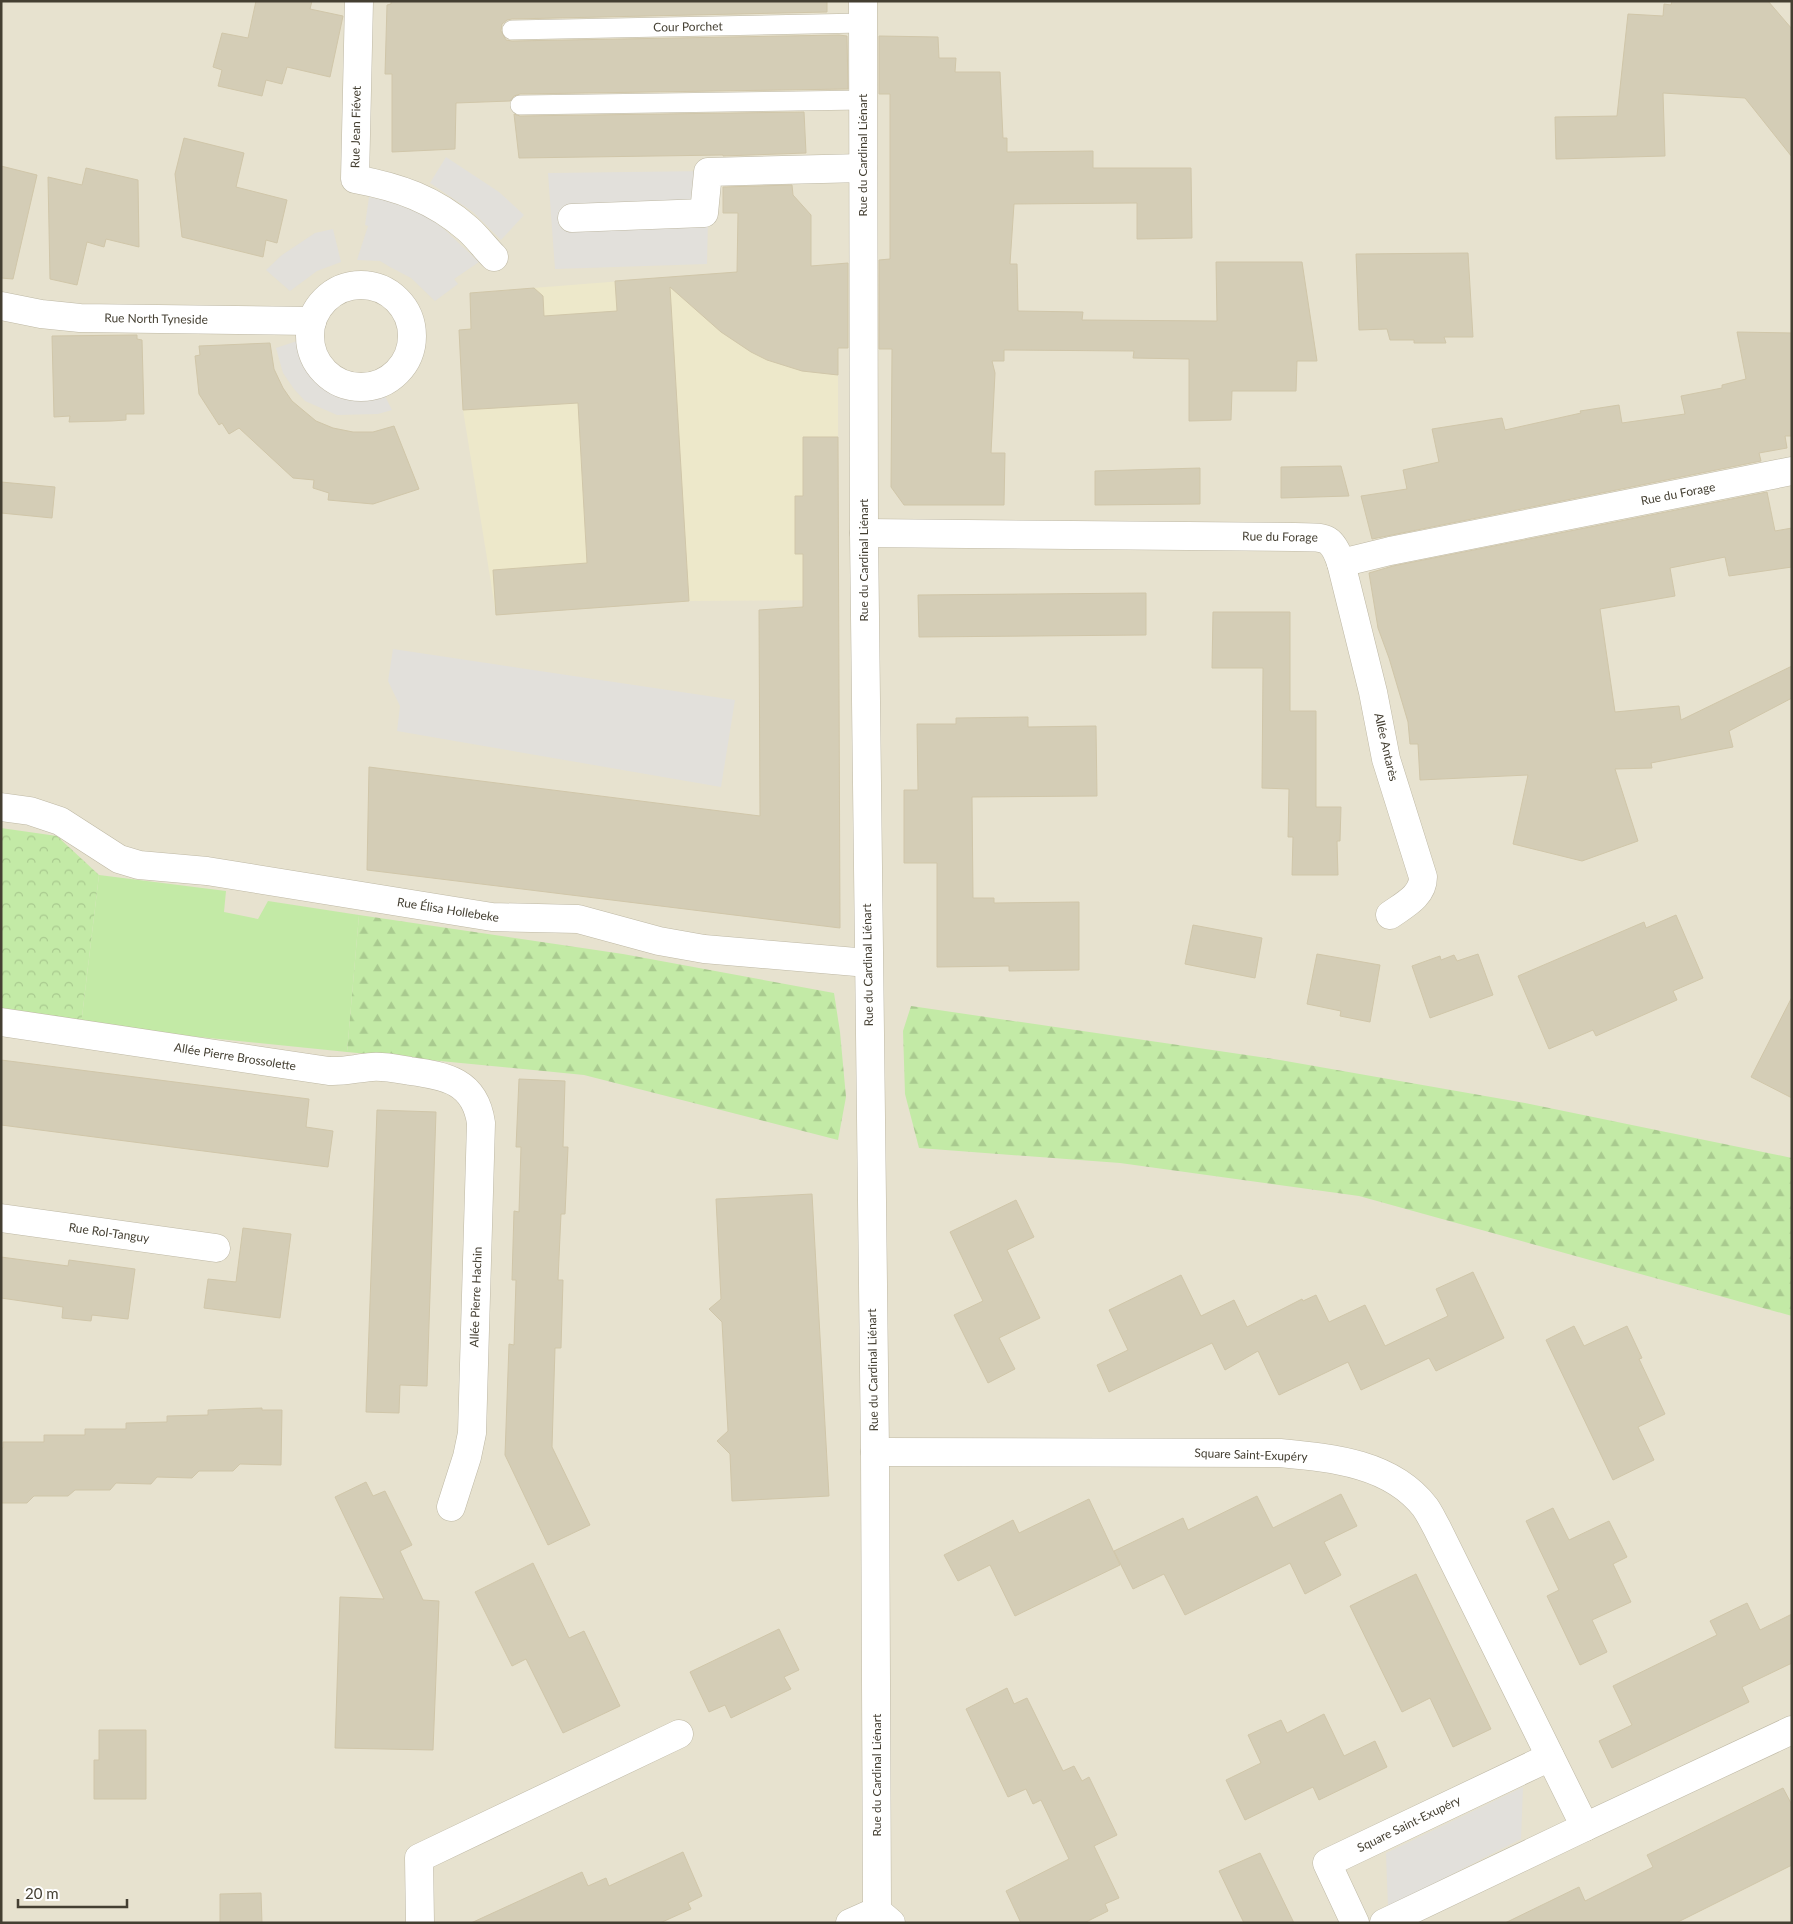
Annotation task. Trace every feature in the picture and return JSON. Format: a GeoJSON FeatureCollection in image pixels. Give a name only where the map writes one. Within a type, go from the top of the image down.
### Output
{"type":"FeatureCollection","features":[{"type":"Feature","properties":{"kind":"street","name":"Rue Jean Fiévet"},"geometry":{"type":"LineString","coordinates":[[359,1],[355,178],[385,184],[431,203],[468,229],[494,257]]}},
{"type":"Feature","properties":{"kind":"street","name":"Rue du Cardinal Liénart"},"geometry":{"type":"LineString","coordinates":[[863,12],[864,533],[868,973],[874,1452],[884,1917]]}},
{"type":"Feature","properties":{"kind":"street"},"geometry":{"type":"LineString","coordinates":[[572,218],[704,213],[708,172],[863,168]]}},
{"type":"Feature","properties":{"kind":"street","name":"Rue North Tyneside"},"geometry":{"type":"LineString","coordinates":[[1,306],[41,314],[72,317],[312,321]]}},
{"type":"Feature","properties":{"kind":"street","name":"Rue du Forage"},"geometry":{"type":"LineString","coordinates":[[864,533],[1318,538],[1331,542],[1336,548],[1341,564],[1390,551],[1792,471]]}},
{"type":"Feature","properties":{"kind":"street","name":"Allée Antarès"},"geometry":{"type":"LineString","coordinates":[[1341,564],[1373,692],[1386,759],[1423,877],[1423,883],[1418,894],[1390,915]]}},
{"type":"Feature","properties":{"kind":"street","name":"Rue Élisa Hollebeke"},"geometry":{"type":"LineString","coordinates":[[1,807],[30,811],[60,820],[119,859],[139,865],[207,871],[492,917],[578,919],[659,941],[868,973]]}},
{"type":"Feature","properties":{"kind":"street","name":"Allée Pierre Brossolette"},"geometry":{"type":"LineString","coordinates":[[1,1022],[329,1071],[381,1067],[442,1076],[465,1088]]}},
{"type":"Feature","properties":{"kind":"street","name":"Allée Pierre Hachin"},"geometry":{"type":"LineString","coordinates":[[451,1507],[467,1457],[472,1433],[482,1123],[477,1104],[465,1088]]}},
{"type":"Feature","properties":{"kind":"street","name":"Rue Rol-Tanguy"},"geometry":{"type":"LineString","coordinates":[[1,1218],[216,1248]]}},
{"type":"Feature","properties":{"kind":"street","name":"Square Saint-Exupéry"},"geometry":{"type":"LineString","coordinates":[[874,1452],[1280,1454],[1324,1458],[1374,1470],[1392,1478],[1410,1492],[1425,1508],[1437,1528],[1585,1827]]}},
{"type":"Feature","properties":{"kind":"street"},"geometry":{"type":"LineString","coordinates":[[1384,1923],[1792,1730]]}},
{"type":"Feature","properties":{"kind":"street"},"geometry":{"type":"LineString","coordinates":[[420,1923],[419,1858],[679,1734]]}},
{"type":"Feature","properties":{"kind":"street","name":"Square Saint-Exupéry"},"geometry":{"type":"LineString","coordinates":[[1355,1923],[1327,1864],[1550,1756]]}},
{"type":"Feature","properties":{"kind":"street"},"geometry":{"type":"LineString","coordinates":[[850,1923],[884,1917]]}},
{"type":"Feature","properties":{"kind":"lane","name":"Cour Porchet"},"geometry":{"type":"LineString","coordinates":[[512,30],[863,12]]}},
{"type":"Feature","properties":{"kind":"lane"},"geometry":{"type":"LineString","coordinates":[[520,105],[863,100]]}},
{"type":"Feature","properties":{"kind":"shaded area"},"geometry":{"type":"Polygon","coordinates":[[[1,1],[1792,1],[1792,1923],[1,1923],[1,1]]]}},
{"type":"Feature","properties":{"kind":"shaded area"},"geometry":{"type":"Polygon","coordinates":[[[446,157],[499,192],[524,215],[501,240],[473,212],[430,183],[446,157]]]}},
{"type":"Feature","properties":{"kind":"shaded area"},"geometry":{"type":"Polygon","coordinates":[[[709,171],[707,264],[555,269],[548,173],[709,171]]]}},
{"type":"Feature","properties":{"kind":"shaded area"},"geometry":{"type":"Polygon","coordinates":[[[369,197],[385,200],[424,214],[444,229],[479,262],[454,279],[458,284],[435,301],[411,278],[380,261],[357,260],[368,226],[365,225],[369,197]]]}},
{"type":"Feature","properties":{"kind":"shaded area"},"geometry":{"type":"Polygon","coordinates":[[[333,229],[341,262],[317,271],[290,291],[266,270],[282,255],[315,233],[333,229]]]}},
{"type":"Feature","properties":{"kind":"shaded area"},"geometry":{"type":"Polygon","coordinates":[[[838,264],[838,600],[689,601],[496,614],[463,410],[459,330],[471,328],[470,293],[838,264]]]}},
{"type":"Feature","properties":{"kind":"shaded area"},"geometry":{"type":"Polygon","coordinates":[[[300,340],[307,362],[317,378],[328,386],[341,388],[351,394],[368,397],[382,390],[392,410],[378,414],[337,415],[305,401],[283,373],[276,348],[300,340]]]}},
{"type":"Feature","properties":{"kind":"shaded area"},"geometry":{"type":"Polygon","coordinates":[[[393,649],[735,700],[721,787],[397,731],[400,706],[388,681],[393,649]]]}},
{"type":"Feature","properties":{"kind":"shaded area"},"geometry":{"type":"Polygon","coordinates":[[[1523,1787],[1521,1839],[1388,1907],[1386,1853],[1523,1787]]]}},
{"type":"Feature","properties":{"kind":"green space"},"geometry":{"type":"Polygon","coordinates":[[[1,828],[57,836],[99,875],[81,1025],[1,1011],[1,828]]]}},
{"type":"Feature","properties":{"kind":"green space"},"geometry":{"type":"Polygon","coordinates":[[[99,875],[226,891],[224,912],[258,919],[268,901],[359,915],[347,1052],[81,1025],[99,875]]]}},
{"type":"Feature","properties":{"kind":"green space"},"geometry":{"type":"Polygon","coordinates":[[[359,915],[623,954],[834,993],[846,1097],[838,1140],[584,1075],[347,1052],[359,915]]]}},
{"type":"Feature","properties":{"kind":"green space"},"geometry":{"type":"Polygon","coordinates":[[[911,1006],[1280,1060],[1525,1103],[1792,1158],[1792,1316],[1359,1196],[1120,1163],[919,1148],[905,1094],[903,1031],[911,1006]]]}},
{"type":"Feature","properties":{"kind":"building"},"geometry":{"type":"Polygon","coordinates":[[[256,1],[312,1],[310,9],[343,16],[330,77],[287,67],[282,84],[266,80],[262,96],[218,86],[222,70],[213,67],[222,33],[248,38],[256,1]]]}},
{"type":"Feature","properties":{"kind":"building"},"geometry":{"type":"Polygon","coordinates":[[[391,1],[827,1],[827,12],[512,19],[502,24],[501,31],[506,40],[512,41],[847,36],[848,89],[520,94],[514,96],[510,101],[456,103],[455,149],[392,152],[392,74],[385,74],[387,5],[391,4],[391,1]]]}},
{"type":"Feature","properties":{"kind":"building"},"geometry":{"type":"Polygon","coordinates":[[[1672,1],[1768,1],[1792,29],[1792,157],[1745,98],[1663,93],[1665,156],[1556,159],[1555,117],[1617,116],[1628,14],[1663,16],[1664,4],[1671,5],[1672,1]]]}},
{"type":"Feature","properties":{"kind":"building"},"geometry":{"type":"Polygon","coordinates":[[[879,36],[938,37],[939,58],[956,58],[955,72],[1000,72],[1003,138],[1007,138],[1007,152],[1093,151],[1093,168],[1191,168],[1192,238],[1137,239],[1137,203],[1014,204],[1010,264],[1017,264],[1018,311],[1083,312],[1082,320],[1217,321],[1216,262],[1302,262],[1317,361],[1297,361],[1296,391],[1232,391],[1231,420],[1189,421],[1189,359],[1133,358],[1134,351],[1004,350],[1004,361],[992,361],[995,373],[991,453],[1005,453],[1004,505],[904,505],[891,487],[892,349],[879,349],[879,260],[890,259],[890,94],[879,94],[879,36]]]}},
{"type":"Feature","properties":{"kind":"building"},"geometry":{"type":"Polygon","coordinates":[[[804,112],[806,153],[723,156],[519,158],[514,114],[520,116],[804,112]]]}},
{"type":"Feature","properties":{"kind":"building"},"geometry":{"type":"Polygon","coordinates":[[[184,138],[244,153],[236,187],[287,200],[277,243],[266,240],[263,257],[182,237],[175,174],[184,138]]]}},
{"type":"Feature","properties":{"kind":"building"},"geometry":{"type":"Polygon","coordinates":[[[1,166],[37,175],[13,279],[1,278],[1,166]]]}},
{"type":"Feature","properties":{"kind":"building"},"geometry":{"type":"Polygon","coordinates":[[[86,168],[138,180],[139,247],[106,239],[104,247],[87,242],[77,285],[50,279],[48,177],[82,185],[86,168]]]}},
{"type":"Feature","properties":{"kind":"building"},"geometry":{"type":"Polygon","coordinates":[[[792,185],[793,195],[811,215],[811,266],[848,263],[848,348],[838,348],[838,375],[802,371],[767,360],[751,352],[721,332],[670,287],[689,601],[496,615],[493,570],[587,563],[578,403],[463,410],[459,330],[471,329],[470,293],[534,288],[543,296],[544,316],[617,311],[615,281],[737,272],[738,213],[723,213],[723,187],[792,185]]]}},
{"type":"Feature","properties":{"kind":"building"},"geometry":{"type":"Polygon","coordinates":[[[1468,253],[1473,337],[1444,337],[1446,343],[1414,343],[1414,340],[1390,340],[1387,329],[1359,330],[1356,254],[1468,253]]]}},
{"type":"Feature","properties":{"kind":"building"},"geometry":{"type":"Polygon","coordinates":[[[1737,332],[1792,333],[1792,436],[1785,436],[1787,448],[1759,453],[1761,461],[1372,539],[1361,496],[1407,489],[1403,470],[1439,462],[1432,429],[1502,418],[1505,430],[1581,413],[1580,411],[1619,405],[1622,423],[1685,414],[1681,396],[1722,388],[1722,385],[1746,379],[1737,332]]]}},
{"type":"Feature","properties":{"kind":"building"},"geometry":{"type":"Polygon","coordinates":[[[137,335],[137,339],[142,340],[144,414],[126,414],[126,420],[111,421],[69,422],[70,416],[54,417],[52,336],[137,335]]]}},
{"type":"Feature","properties":{"kind":"building"},"geometry":{"type":"Polygon","coordinates":[[[270,343],[274,369],[283,388],[292,401],[316,421],[333,428],[353,432],[373,432],[394,426],[419,489],[373,504],[328,500],[329,493],[313,488],[314,480],[293,478],[239,428],[229,434],[222,423],[219,425],[199,394],[195,356],[200,355],[199,346],[270,343]]]}},
{"type":"Feature","properties":{"kind":"building"},"geometry":{"type":"Polygon","coordinates":[[[803,437],[838,437],[840,928],[367,870],[369,767],[760,816],[759,610],[803,607],[803,554],[795,554],[795,496],[803,496],[803,437]]]}},
{"type":"Feature","properties":{"kind":"building"},"geometry":{"type":"Polygon","coordinates":[[[1341,466],[1349,496],[1281,498],[1281,467],[1341,466]]]}},
{"type":"Feature","properties":{"kind":"building"},"geometry":{"type":"Polygon","coordinates":[[[1200,468],[1200,504],[1095,505],[1095,471],[1200,468]]]}},
{"type":"Feature","properties":{"kind":"building"},"geometry":{"type":"Polygon","coordinates":[[[1,482],[55,487],[52,518],[1,513],[1,482]]]}},
{"type":"Feature","properties":{"kind":"building"},"geometry":{"type":"Polygon","coordinates":[[[1767,492],[1775,531],[1792,528],[1792,567],[1729,576],[1725,557],[1670,568],[1675,596],[1600,609],[1615,712],[1679,706],[1681,720],[1792,666],[1792,698],[1729,731],[1733,747],[1651,763],[1652,768],[1615,769],[1638,841],[1582,861],[1513,844],[1528,775],[1420,780],[1418,744],[1410,744],[1408,722],[1378,628],[1369,573],[1393,566],[1767,492]]]}},
{"type":"Feature","properties":{"kind":"building"},"geometry":{"type":"Polygon","coordinates":[[[1146,593],[1146,635],[919,637],[918,595],[1146,593]]]}},
{"type":"Feature","properties":{"kind":"building"},"geometry":{"type":"Polygon","coordinates":[[[1213,612],[1290,612],[1290,711],[1316,711],[1316,807],[1341,807],[1340,841],[1337,841],[1338,875],[1292,875],[1293,837],[1288,837],[1289,789],[1262,788],[1263,668],[1212,668],[1213,612]]]}},
{"type":"Feature","properties":{"kind":"building"},"geometry":{"type":"Polygon","coordinates":[[[1028,717],[1028,727],[1096,726],[1097,796],[972,797],[973,898],[994,898],[994,903],[1079,902],[1079,970],[1009,971],[1009,966],[937,967],[937,863],[904,863],[904,790],[918,790],[917,724],[956,724],[956,718],[1028,717]]]}},
{"type":"Feature","properties":{"kind":"building"},"geometry":{"type":"Polygon","coordinates":[[[1676,915],[1703,978],[1673,991],[1677,1000],[1596,1036],[1593,1030],[1549,1049],[1518,976],[1644,922],[1646,928],[1676,915]]]}},
{"type":"Feature","properties":{"kind":"building"},"geometry":{"type":"Polygon","coordinates":[[[1193,925],[1262,938],[1255,978],[1185,964],[1193,925]]]}},
{"type":"Feature","properties":{"kind":"building"},"geometry":{"type":"Polygon","coordinates":[[[1317,954],[1380,965],[1370,1022],[1340,1016],[1341,1011],[1307,1004],[1317,954]]]}},
{"type":"Feature","properties":{"kind":"building"},"geometry":{"type":"Polygon","coordinates":[[[1478,954],[1493,995],[1430,1018],[1412,966],[1440,956],[1441,960],[1454,955],[1457,961],[1478,954]]]}},
{"type":"Feature","properties":{"kind":"building"},"geometry":{"type":"Polygon","coordinates":[[[1792,997],[1792,1098],[1751,1077],[1792,997]]]}},
{"type":"Feature","properties":{"kind":"building"},"geometry":{"type":"Polygon","coordinates":[[[1,1060],[309,1099],[306,1127],[333,1131],[328,1167],[1,1125],[1,1060]]]}},
{"type":"Feature","properties":{"kind":"building"},"geometry":{"type":"Polygon","coordinates":[[[519,1079],[565,1081],[563,1147],[568,1147],[565,1214],[561,1214],[558,1280],[563,1280],[561,1348],[555,1348],[552,1447],[590,1525],[548,1545],[505,1455],[509,1344],[514,1345],[516,1280],[512,1280],[514,1211],[519,1212],[521,1147],[516,1147],[519,1079]]]}},
{"type":"Feature","properties":{"kind":"building"},"geometry":{"type":"Polygon","coordinates":[[[377,1110],[436,1112],[427,1386],[400,1385],[399,1413],[366,1412],[377,1110]]]}},
{"type":"Feature","properties":{"kind":"building"},"geometry":{"type":"Polygon","coordinates":[[[812,1194],[829,1496],[732,1501],[730,1454],[717,1441],[728,1431],[722,1322],[709,1309],[721,1299],[716,1199],[812,1194]]]}},
{"type":"Feature","properties":{"kind":"building"},"geometry":{"type":"Polygon","coordinates":[[[1016,1200],[1034,1237],[1007,1250],[1040,1318],[999,1338],[1015,1369],[988,1383],[954,1315],[983,1301],[950,1232],[1016,1200]]]}},
{"type":"Feature","properties":{"kind":"building"},"geometry":{"type":"Polygon","coordinates":[[[243,1228],[291,1234],[280,1318],[204,1308],[208,1279],[236,1282],[243,1228]]]}},
{"type":"Feature","properties":{"kind":"building"},"geometry":{"type":"Polygon","coordinates":[[[1,1257],[68,1266],[69,1260],[135,1269],[128,1319],[92,1315],[91,1321],[62,1318],[63,1307],[1,1298],[1,1257]]]}},
{"type":"Feature","properties":{"kind":"building"},"geometry":{"type":"Polygon","coordinates":[[[1473,1272],[1504,1338],[1436,1371],[1429,1358],[1361,1390],[1348,1362],[1279,1395],[1258,1351],[1225,1370],[1212,1343],[1109,1392],[1097,1365],[1128,1350],[1109,1310],[1181,1275],[1201,1316],[1234,1300],[1247,1327],[1302,1299],[1303,1301],[1316,1295],[1329,1322],[1365,1305],[1385,1346],[1448,1316],[1436,1289],[1473,1272]]]}},
{"type":"Feature","properties":{"kind":"building"},"geometry":{"type":"Polygon","coordinates":[[[1574,1326],[1584,1346],[1627,1326],[1642,1358],[1639,1359],[1665,1414],[1638,1427],[1654,1460],[1613,1480],[1546,1340],[1574,1326]]]}},
{"type":"Feature","properties":{"kind":"building"},"geometry":{"type":"Polygon","coordinates":[[[262,1408],[262,1410],[282,1410],[281,1465],[240,1464],[233,1471],[199,1471],[192,1478],[157,1477],[151,1484],[116,1483],[110,1490],[75,1490],[68,1496],[34,1496],[27,1503],[1,1503],[1,1448],[3,1448],[3,1442],[44,1442],[44,1435],[85,1435],[85,1429],[126,1429],[126,1423],[167,1422],[167,1416],[208,1415],[208,1410],[262,1408]]]}},
{"type":"Feature","properties":{"kind":"building"},"geometry":{"type":"Polygon","coordinates":[[[366,1482],[373,1496],[385,1491],[412,1545],[400,1551],[423,1600],[439,1601],[433,1750],[335,1748],[340,1597],[384,1599],[335,1497],[366,1482]]]}},
{"type":"Feature","properties":{"kind":"building"},"geometry":{"type":"Polygon","coordinates":[[[1341,1494],[1357,1526],[1324,1542],[1341,1575],[1305,1594],[1290,1563],[1185,1615],[1164,1574],[1133,1589],[1114,1551],[1183,1518],[1188,1530],[1257,1496],[1273,1528],[1341,1494]]]}},
{"type":"Feature","properties":{"kind":"building"},"geometry":{"type":"Polygon","coordinates":[[[1089,1499],[1120,1565],[1015,1616],[990,1565],[958,1581],[944,1555],[1013,1520],[1019,1533],[1089,1499]]]}},
{"type":"Feature","properties":{"kind":"building"},"geometry":{"type":"Polygon","coordinates":[[[1553,1508],[1569,1540],[1609,1521],[1627,1557],[1613,1564],[1631,1602],[1592,1620],[1607,1652],[1580,1665],[1547,1596],[1559,1590],[1526,1521],[1553,1508]]]}},
{"type":"Feature","properties":{"kind":"building"},"geometry":{"type":"Polygon","coordinates":[[[533,1563],[569,1638],[584,1631],[620,1706],[563,1733],[526,1659],[512,1666],[475,1592],[533,1563]]]}},
{"type":"Feature","properties":{"kind":"building"},"geometry":{"type":"Polygon","coordinates":[[[1416,1574],[1491,1729],[1453,1747],[1430,1698],[1402,1712],[1350,1606],[1416,1574]]]}},
{"type":"Feature","properties":{"kind":"building"},"geometry":{"type":"Polygon","coordinates":[[[1747,1603],[1760,1630],[1792,1614],[1792,1663],[1742,1687],[1749,1702],[1612,1768],[1599,1741],[1632,1725],[1613,1686],[1717,1635],[1710,1621],[1747,1603]]]}},
{"type":"Feature","properties":{"kind":"building"},"geometry":{"type":"Polygon","coordinates":[[[779,1629],[799,1670],[784,1677],[791,1689],[731,1718],[725,1705],[709,1712],[690,1672],[779,1629]]]}},
{"type":"Feature","properties":{"kind":"building"},"geometry":{"type":"Polygon","coordinates":[[[1007,1688],[1014,1704],[1027,1698],[1063,1771],[1074,1766],[1082,1781],[1089,1777],[1117,1835],[1094,1846],[1119,1898],[1105,1904],[1108,1911],[1084,1923],[1021,1923],[1006,1891],[1069,1859],[1041,1800],[1033,1804],[1026,1789],[1008,1797],[966,1709],[1007,1688]]]}},
{"type":"Feature","properties":{"kind":"building"},"geometry":{"type":"Polygon","coordinates":[[[1324,1714],[1344,1756],[1375,1741],[1387,1767],[1319,1800],[1313,1787],[1245,1820],[1226,1780],[1261,1763],[1248,1735],[1281,1720],[1287,1733],[1324,1714]]]}},
{"type":"Feature","properties":{"kind":"building"},"geometry":{"type":"Polygon","coordinates":[[[99,1730],[146,1730],[146,1799],[94,1799],[94,1760],[99,1760],[99,1730]]]}},
{"type":"Feature","properties":{"kind":"building"},"geometry":{"type":"Polygon","coordinates":[[[1783,1788],[1792,1805],[1792,1865],[1676,1923],[1505,1923],[1579,1887],[1585,1901],[1653,1867],[1647,1855],[1783,1788]]]}},
{"type":"Feature","properties":{"kind":"building"},"geometry":{"type":"Polygon","coordinates":[[[683,1852],[702,1896],[688,1903],[691,1909],[660,1923],[471,1923],[582,1872],[588,1886],[606,1878],[609,1886],[683,1852]]]}},
{"type":"Feature","properties":{"kind":"building"},"geometry":{"type":"Polygon","coordinates":[[[1260,1853],[1294,1923],[1244,1923],[1219,1871],[1260,1853]]]}},
{"type":"Feature","properties":{"kind":"building"},"geometry":{"type":"Polygon","coordinates":[[[261,1893],[262,1923],[220,1923],[220,1894],[261,1893]]]}}]}
